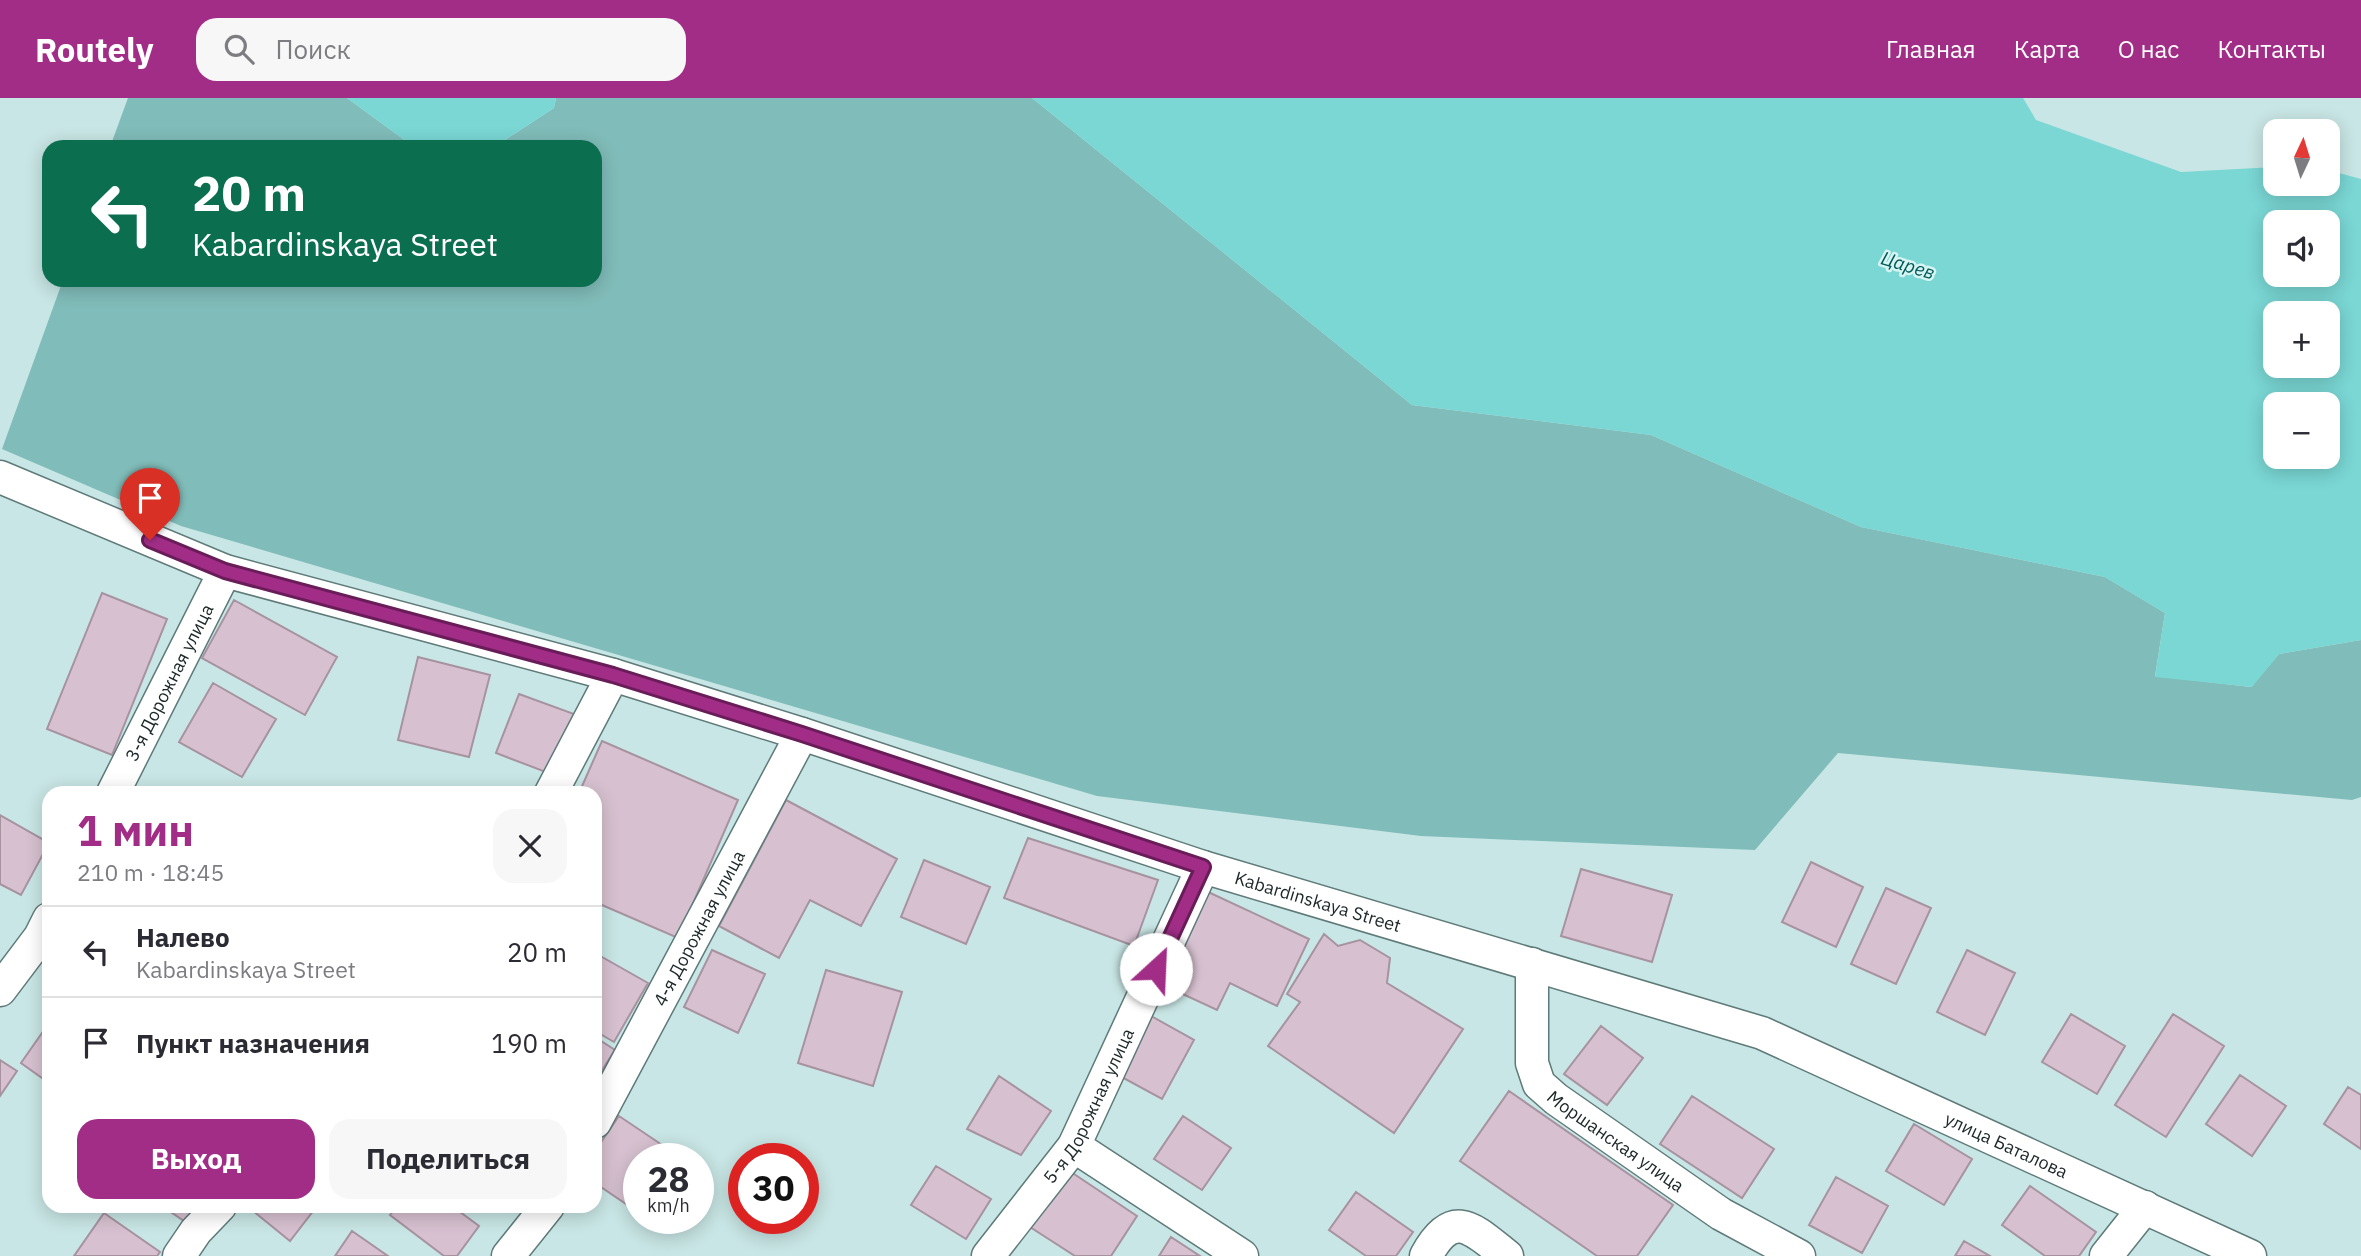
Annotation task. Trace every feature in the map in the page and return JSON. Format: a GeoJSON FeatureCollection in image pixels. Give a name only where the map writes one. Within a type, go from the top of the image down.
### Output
{"type":"FeatureCollection","features":[{"type":"Feature","properties":{"kind":"street","name":"Kabardinskaya Street"},"geometry":{"type":"LineString","coordinates":[[0,477],[225,571],[613,675],[802,734],[1203,867],[1762,1033]]}},
{"type":"Feature","properties":{"kind":"street","name":"3-я Дорожная улица"},"geometry":{"type":"LineString","coordinates":[[117,786],[225,571]]}},
{"type":"Feature","properties":{"kind":"street"},"geometry":{"type":"LineString","coordinates":[[555,786],[613,675]]}},
{"type":"Feature","properties":{"kind":"street","name":"4-я Дорожная улица"},"geometry":{"type":"LineString","coordinates":[[602,1109],[802,734]]}},
{"type":"Feature","properties":{"kind":"street","name":"5-я Дорожная улица"},"geometry":{"type":"LineString","coordinates":[[988,1256],[1074,1146],[1203,867]]}},
{"type":"Feature","properties":{"kind":"street"},"geometry":{"type":"LineString","coordinates":[[0,990],[42,933]]}},
{"type":"Feature","properties":{"kind":"street","name":"Моршанская улица"},"geometry":{"type":"LineString","coordinates":[[1532,964],[1532,1063],[1539,1084],[1556,1099],[1721,1214],[1800,1256]]}},
{"type":"Feature","properties":{"kind":"street","name":"улица Баталова"},"geometry":{"type":"LineString","coordinates":[[1762,1033],[2250,1256]]}},
{"type":"Feature","properties":{"kind":"street"},"geometry":{"type":"LineString","coordinates":[[1074,1146],[1242,1256]]}},
{"type":"Feature","properties":{"kind":"street"},"geometry":{"type":"LineString","coordinates":[[2106,1256],[2145,1208]]}},
{"type":"Feature","properties":{"kind":"street"},"geometry":{"type":"LineString","coordinates":[[179,1256],[213,1213]]}},
{"type":"Feature","properties":{"kind":"street"},"geometry":{"type":"LineString","coordinates":[[508,1256],[542,1213]]}},
{"type":"Feature","properties":{"kind":"street"},"geometry":{"type":"LineString","coordinates":[[1426,1256],[1438,1236],[1447,1228],[1460,1225],[1471,1228],[1507,1256]]}},
{"type":"Feature","properties":{"kind":"shaded area"},"geometry":{"type":"Polygon","coordinates":[[[128,98],[347,98],[404,140],[113,140],[128,98]]]}},
{"type":"Feature","properties":{"kind":"shaded area"},"geometry":{"type":"Polygon","coordinates":[[[556,98],[1032,98],[1412,405],[1651,435],[1861,527],[2105,577],[2165,613],[2155,676],[2251,687],[2279,654],[2361,640],[2361,797],[2352,800],[1838,753],[1755,850],[1421,836],[1097,796],[181,526],[2,449],[60,287],[602,287],[602,140],[505,140],[554,108],[556,98]]]}},
{"type":"Feature","properties":{"kind":"water"},"geometry":{"type":"Polygon","coordinates":[[[347,98],[556,98],[554,108],[505,140],[404,140],[347,98]]]}},
{"type":"Feature","properties":{"kind":"water","name":"Царев"},"geometry":{"type":"Polygon","coordinates":[[[1032,98],[2023,98],[2036,120],[2181,172],[2263,168],[2263,196],[2340,196],[2340,173],[2361,179],[2361,640],[2279,654],[2252,687],[2155,677],[2165,613],[2105,577],[1861,527],[1651,435],[1412,405],[1032,98]]]}},
{"type":"Feature","properties":{"kind":"building"},"geometry":{"type":"Polygon","coordinates":[[[102,593],[167,619],[112,755],[47,729],[102,593]]]}},
{"type":"Feature","properties":{"kind":"building"},"geometry":{"type":"Polygon","coordinates":[[[234,600],[337,657],[305,715],[202,658],[234,600]]]}},
{"type":"Feature","properties":{"kind":"building"},"geometry":{"type":"Polygon","coordinates":[[[418,657],[490,675],[469,757],[398,740],[418,657]]]}},
{"type":"Feature","properties":{"kind":"building"},"geometry":{"type":"Polygon","coordinates":[[[213,683],[276,719],[242,777],[179,742],[213,683]]]}},
{"type":"Feature","properties":{"kind":"building"},"geometry":{"type":"Polygon","coordinates":[[[519,694],[574,714],[551,774],[496,753],[519,694]]]}},
{"type":"Feature","properties":{"kind":"building"},"geometry":{"type":"Polygon","coordinates":[[[602,741],[738,800],[678,938],[602,905],[602,786],[582,786],[602,741]]]}},
{"type":"Feature","properties":{"kind":"building"},"geometry":{"type":"Polygon","coordinates":[[[786,800],[897,859],[861,926],[810,900],[779,958],[719,926],[786,800]]]}},
{"type":"Feature","properties":{"kind":"building"},"geometry":{"type":"Polygon","coordinates":[[[0,815],[42,839],[42,856],[21,895],[0,884],[0,815]]]}},
{"type":"Feature","properties":{"kind":"building"},"geometry":{"type":"Polygon","coordinates":[[[1028,838],[1158,880],[1134,946],[1004,898],[1028,838]]]}},
{"type":"Feature","properties":{"kind":"building"},"geometry":{"type":"Polygon","coordinates":[[[924,860],[990,887],[966,944],[901,917],[924,860]]]}},
{"type":"Feature","properties":{"kind":"building"},"geometry":{"type":"Polygon","coordinates":[[[1811,862],[1863,887],[1836,947],[1782,922],[1811,862]]]}},
{"type":"Feature","properties":{"kind":"building"},"geometry":{"type":"Polygon","coordinates":[[[1581,869],[1672,895],[1652,962],[1561,936],[1581,869]]]}},
{"type":"Feature","properties":{"kind":"building"},"geometry":{"type":"Polygon","coordinates":[[[1886,888],[1931,908],[1896,984],[1851,964],[1886,888]]]}},
{"type":"Feature","properties":{"kind":"building"},"geometry":{"type":"Polygon","coordinates":[[[1206,891],[1309,939],[1277,1006],[1230,983],[1217,1010],[1161,984],[1206,891]]]}},
{"type":"Feature","properties":{"kind":"building"},"geometry":{"type":"Polygon","coordinates":[[[1324,934],[1338,946],[1360,940],[1390,958],[1387,983],[1463,1029],[1394,1133],[1268,1046],[1300,1002],[1287,994],[1324,934]]]}},
{"type":"Feature","properties":{"kind":"building"},"geometry":{"type":"Polygon","coordinates":[[[712,950],[765,974],[738,1033],[684,1007],[712,950]]]}},
{"type":"Feature","properties":{"kind":"building"},"geometry":{"type":"Polygon","coordinates":[[[1967,950],[2015,973],[1985,1035],[1937,1012],[1967,950]]]}},
{"type":"Feature","properties":{"kind":"building"},"geometry":{"type":"Polygon","coordinates":[[[602,957],[648,983],[614,1042],[602,1035],[602,957]]]}},
{"type":"Feature","properties":{"kind":"building"},"geometry":{"type":"Polygon","coordinates":[[[826,970],[902,992],[873,1086],[798,1063],[826,970]]]}},
{"type":"Feature","properties":{"kind":"building"},"geometry":{"type":"Polygon","coordinates":[[[2071,1014],[2125,1046],[2097,1094],[2042,1062],[2071,1014]]]}},
{"type":"Feature","properties":{"kind":"building"},"geometry":{"type":"Polygon","coordinates":[[[2173,1014],[2224,1046],[2166,1137],[2115,1105],[2173,1014]]]}},
{"type":"Feature","properties":{"kind":"building"},"geometry":{"type":"Polygon","coordinates":[[[1151,1016],[1194,1040],[1162,1099],[1118,1075],[1151,1016]]]}},
{"type":"Feature","properties":{"kind":"building"},"geometry":{"type":"Polygon","coordinates":[[[1601,1026],[1643,1058],[1607,1105],[1564,1074],[1601,1026]]]}},
{"type":"Feature","properties":{"kind":"building"},"geometry":{"type":"Polygon","coordinates":[[[42,1033],[42,1078],[21,1063],[42,1033]]]}},
{"type":"Feature","properties":{"kind":"building"},"geometry":{"type":"Polygon","coordinates":[[[602,1042],[615,1050],[602,1070],[602,1042]]]}},
{"type":"Feature","properties":{"kind":"building"},"geometry":{"type":"Polygon","coordinates":[[[0,1060],[17,1071],[0,1096],[0,1060]]]}},
{"type":"Feature","properties":{"kind":"building"},"geometry":{"type":"Polygon","coordinates":[[[2240,1075],[2286,1106],[2252,1156],[2206,1124],[2240,1075]]]}},
{"type":"Feature","properties":{"kind":"building"},"geometry":{"type":"Polygon","coordinates":[[[999,1076],[1051,1111],[1021,1155],[967,1129],[999,1076]]]}},
{"type":"Feature","properties":{"kind":"building"},"geometry":{"type":"Polygon","coordinates":[[[2348,1087],[2361,1095],[2361,1149],[2324,1124],[2348,1087]]]}},
{"type":"Feature","properties":{"kind":"building"},"geometry":{"type":"Polygon","coordinates":[[[1509,1091],[1673,1205],[1637,1256],[1597,1256],[1460,1161],[1509,1091]]]}},
{"type":"Feature","properties":{"kind":"building"},"geometry":{"type":"Polygon","coordinates":[[[1692,1096],[1774,1149],[1742,1198],[1660,1144],[1692,1096]]]}},
{"type":"Feature","properties":{"kind":"building"},"geometry":{"type":"Polygon","coordinates":[[[619,1116],[659,1143],[623,1143],[623,1202],[602,1188],[602,1141],[619,1116]]]}},
{"type":"Feature","properties":{"kind":"building"},"geometry":{"type":"Polygon","coordinates":[[[1183,1116],[1231,1148],[1202,1190],[1154,1159],[1183,1116]]]}},
{"type":"Feature","properties":{"kind":"building"},"geometry":{"type":"Polygon","coordinates":[[[1914,1124],[1972,1159],[1944,1205],[1886,1171],[1914,1124]]]}},
{"type":"Feature","properties":{"kind":"building"},"geometry":{"type":"Polygon","coordinates":[[[936,1166],[991,1199],[966,1239],[911,1205],[936,1166]]]}},
{"type":"Feature","properties":{"kind":"building"},"geometry":{"type":"Polygon","coordinates":[[[1068,1170],[1137,1216],[1111,1256],[1075,1256],[1030,1227],[1068,1170]]]}},
{"type":"Feature","properties":{"kind":"building"},"geometry":{"type":"Polygon","coordinates":[[[1836,1177],[1888,1206],[1862,1253],[1809,1225],[1836,1177]]]}},
{"type":"Feature","properties":{"kind":"building"},"geometry":{"type":"Polygon","coordinates":[[[2030,1186],[2096,1232],[2079,1256],[2045,1256],[2002,1225],[2030,1186]]]}},
{"type":"Feature","properties":{"kind":"building"},"geometry":{"type":"Polygon","coordinates":[[[1356,1192],[1413,1232],[1396,1256],[1366,1256],[1329,1230],[1356,1192]]]}},
{"type":"Feature","properties":{"kind":"building"},"geometry":{"type":"Polygon","coordinates":[[[104,1213],[160,1252],[157,1256],[74,1256],[104,1213]]]}},
{"type":"Feature","properties":{"kind":"building"},"geometry":{"type":"Polygon","coordinates":[[[172,1213],[193,1213],[187,1223],[172,1213]]]}},
{"type":"Feature","properties":{"kind":"building"},"geometry":{"type":"Polygon","coordinates":[[[256,1213],[312,1213],[290,1241],[256,1213]]]}},
{"type":"Feature","properties":{"kind":"building"},"geometry":{"type":"Polygon","coordinates":[[[461,1213],[479,1226],[457,1256],[444,1256],[390,1215],[461,1213]]]}},
{"type":"Feature","properties":{"kind":"building"},"geometry":{"type":"Polygon","coordinates":[[[352,1231],[388,1256],[335,1256],[352,1231]]]}},
{"type":"Feature","properties":{"kind":"building"},"geometry":{"type":"Polygon","coordinates":[[[1171,1237],[1200,1256],[1159,1256],[1171,1237]]]}},
{"type":"Feature","properties":{"kind":"building"},"geometry":{"type":"Polygon","coordinates":[[[1964,1241],[1990,1256],[1955,1256],[1964,1241]]]}},
{"type":"Feature","properties":{"kind":"route"},"geometry":{"type":"LineString","coordinates":[[150,540],[225,571],[613,675],[802,734],[1203,867],[1156,969]]}}]}
